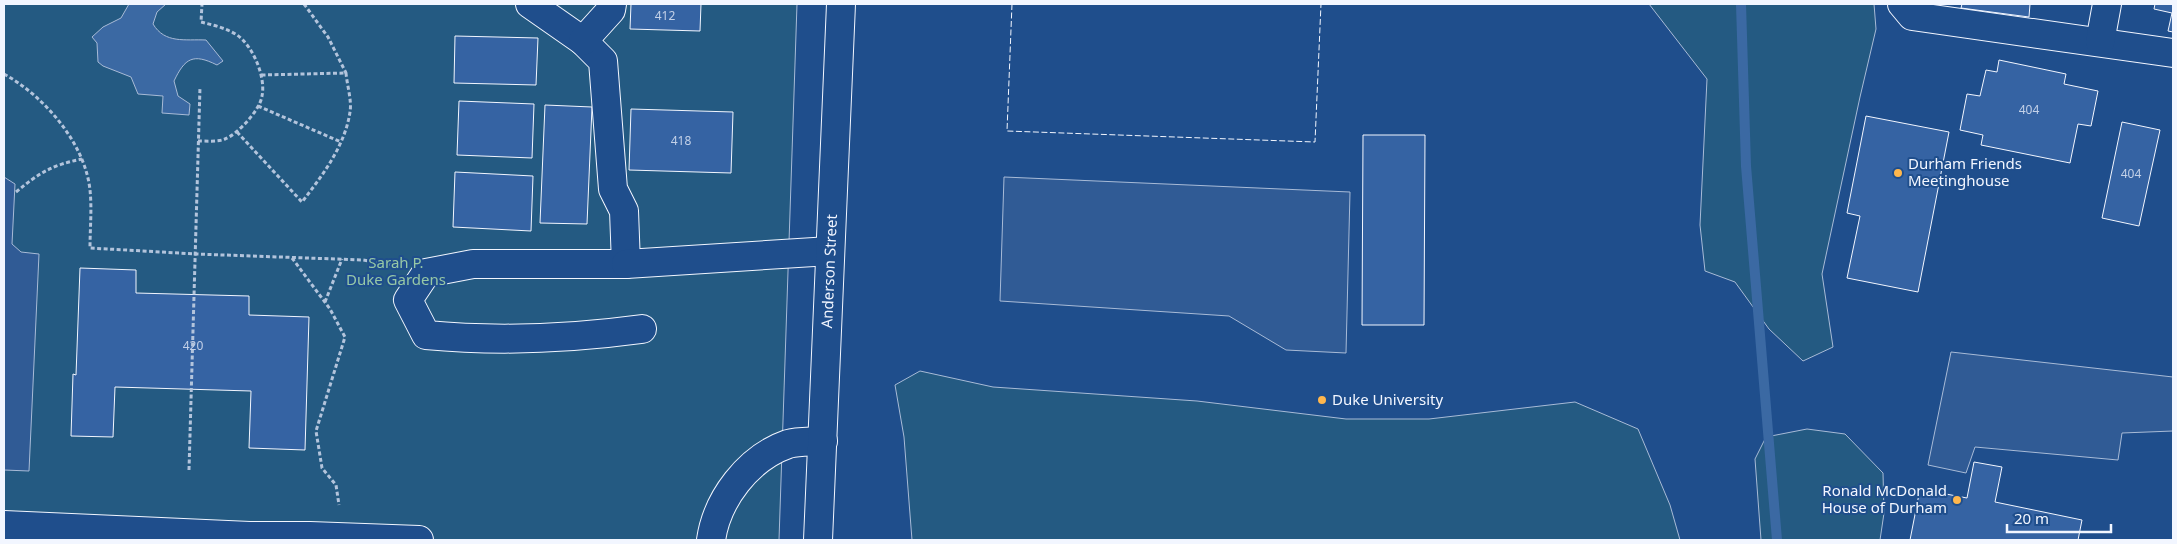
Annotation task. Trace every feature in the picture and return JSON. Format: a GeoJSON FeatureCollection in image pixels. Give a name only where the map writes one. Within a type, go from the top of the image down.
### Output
{"type":"FeatureCollection","features":[{"type":"Feature","properties":{"kind":"street"},"geometry":{"type":"LineString","coordinates":[[530,4],[583,41],[603,61],[613,189],[624,210],[626,264]]}},
{"type":"Feature","properties":{"kind":"street"},"geometry":{"type":"LineString","coordinates":[[583,41],[611,10],[612,4]]}},
{"type":"Feature","properties":{"kind":"street","name":"Anderson Street"},"geometry":{"type":"LineString","coordinates":[[818,540],[841,4]]}},
{"type":"Feature","properties":{"kind":"street"},"geometry":{"type":"LineString","coordinates":[[1902,4],[1912,16],[2173,53]]}},
{"type":"Feature","properties":{"kind":"street"},"geometry":{"type":"LineString","coordinates":[[2100,42],[2107,4]]}},
{"type":"Feature","properties":{"kind":"street"},"geometry":{"type":"LineString","coordinates":[[642,329],[586,336],[489,340],[426,335],[408,300],[426,273],[473,264],[626,264],[830,251]]}},
{"type":"Feature","properties":{"kind":"street"},"geometry":{"type":"LineString","coordinates":[[711,540],[720,508],[732,488],[766,455],[790,444],[823,441]]}},
{"type":"Feature","properties":{"kind":"street"},"geometry":{"type":"LineString","coordinates":[[4,524],[250,536],[419,540]]}},
{"type":"Feature","properties":{"kind":"path"},"geometry":{"type":"LineString","coordinates":[[198,141],[224,139],[237,132],[252,116],[262,97],[262,75],[253,55],[238,36],[222,27],[201,22],[202,4]]}},
{"type":"Feature","properties":{"kind":"path"},"geometry":{"type":"LineString","coordinates":[[237,132],[302,202],[323,174],[341,142],[351,111],[346,73],[328,36],[304,4]]}},
{"type":"Feature","properties":{"kind":"path"},"geometry":{"type":"LineString","coordinates":[[262,75],[346,73]]}},
{"type":"Feature","properties":{"kind":"path"},"geometry":{"type":"LineString","coordinates":[[4,74],[39,99],[62,124],[82,160],[90,189],[90,248],[196,254],[373,260],[426,273]]}},
{"type":"Feature","properties":{"kind":"path"},"geometry":{"type":"LineString","coordinates":[[189,470],[200,87]]}},
{"type":"Feature","properties":{"kind":"path"},"geometry":{"type":"LineString","coordinates":[[258,106],[341,142]]}},
{"type":"Feature","properties":{"kind":"path"},"geometry":{"type":"LineString","coordinates":[[16,192],[40,172],[60,164],[82,160]]}},
{"type":"Feature","properties":{"kind":"path"},"geometry":{"type":"LineString","coordinates":[[292,258],[325,302],[345,337],[316,431],[322,468],[336,485],[340,510]]}},
{"type":"Feature","properties":{"kind":"path"},"geometry":{"type":"LineString","coordinates":[[325,302],[342,259]]}},
{"type":"Feature","properties":{"kind":"green space","name":"Sarah P. Duke Gardens"},"geometry":{"type":"Polygon","coordinates":[[[4,4],[797,4],[779,540],[4,540],[4,4]]]}},
{"type":"Feature","properties":{"kind":"green space"},"geometry":{"type":"Polygon","coordinates":[[[1649,4],[1874,4],[1876,29],[1822,274],[1833,347],[1803,361],[1769,329],[1735,282],[1705,271],[1700,225],[1707,79],[1649,4]]]}},
{"type":"Feature","properties":{"kind":"green space"},"geometry":{"type":"Polygon","coordinates":[[[920,371],[993,387],[1197,401],[1346,419],[1429,419],[1575,402],[1638,429],[1670,505],[1680,540],[912,540],[904,437],[895,385],[920,371]]]}},
{"type":"Feature","properties":{"kind":"green space"},"geometry":{"type":"Polygon","coordinates":[[[1807,429],[1845,434],[1883,473],[1884,513],[1880,540],[1761,540],[1755,459],[1766,437],[1807,429]]]}},
{"type":"Feature","properties":{"kind":"shaded area"},"geometry":{"type":"Polygon","coordinates":[[[129,4],[166,4],[157,12],[153,24],[163,35],[183,40],[206,40],[223,61],[217,65],[202,59],[191,60],[178,73],[174,81],[178,96],[190,104],[189,115],[162,113],[163,96],[138,94],[131,77],[103,66],[98,62],[97,43],[92,37],[103,27],[121,18],[129,4]]]}},
{"type":"Feature","properties":{"kind":"shaded area"},"geometry":{"type":"Polygon","coordinates":[[[4,177],[15,184],[12,244],[21,252],[39,254],[29,471],[4,470],[4,177]]]}},
{"type":"Feature","properties":{"kind":"shaded area"},"geometry":{"type":"Polygon","coordinates":[[[1004,177],[1350,192],[1346,353],[1286,350],[1229,316],[1000,301],[1004,177]]]}},
{"type":"Feature","properties":{"kind":"shaded area"},"geometry":{"type":"Polygon","coordinates":[[[1951,352],[2173,377],[2173,431],[2122,433],[2118,460],[1975,447],[1966,473],[1928,465],[1951,352]]]}},
{"type":"Feature","properties":{"kind":"building"},"geometry":{"type":"Polygon","coordinates":[[[631,4],[701,4],[700,31],[630,29],[631,4]]]}},
{"type":"Feature","properties":{"kind":"building"},"geometry":{"type":"Polygon","coordinates":[[[1962,4],[2030,4],[2029,17],[1961,8],[1962,4]]]}},
{"type":"Feature","properties":{"kind":"building"},"geometry":{"type":"Polygon","coordinates":[[[2155,4],[2173,4],[2173,32],[2168,31],[2172,13],[2154,9],[2155,4]]]}},
{"type":"Feature","properties":{"kind":"building"},"geometry":{"type":"Polygon","coordinates":[[[455,36],[538,38],[536,85],[454,83],[455,36]]]}},
{"type":"Feature","properties":{"kind":"building"},"geometry":{"type":"Polygon","coordinates":[[[1999,60],[2066,74],[2064,84],[2098,91],[2091,126],[2078,124],[2070,163],[1981,145],[1983,135],[1960,130],[1967,94],[1980,96],[1986,70],[1997,72],[1999,60]]]}},
{"type":"Feature","properties":{"kind":"building"},"geometry":{"type":"Polygon","coordinates":[[[459,101],[534,104],[532,158],[457,155],[459,101]]]}},
{"type":"Feature","properties":{"kind":"building"},"geometry":{"type":"Polygon","coordinates":[[[545,105],[592,107],[587,224],[540,223],[545,105]]]}},
{"type":"Feature","properties":{"kind":"building"},"geometry":{"type":"Polygon","coordinates":[[[631,109],[733,112],[731,173],[629,170],[631,109]]]}},
{"type":"Feature","properties":{"kind":"building","name":"Durham Friends Meetinghouse"},"geometry":{"type":"Polygon","coordinates":[[[1866,116],[1949,132],[1918,292],[1847,278],[1860,216],[1847,213],[1866,116]]]}},
{"type":"Feature","properties":{"kind":"building"},"geometry":{"type":"Polygon","coordinates":[[[2122,122],[2160,130],[2139,226],[2102,218],[2122,122]]]}},
{"type":"Feature","properties":{"kind":"building"},"geometry":{"type":"Polygon","coordinates":[[[1363,135],[1425,135],[1424,325],[1362,325],[1363,135]]]}},
{"type":"Feature","properties":{"kind":"building"},"geometry":{"type":"Polygon","coordinates":[[[455,172],[533,176],[531,231],[453,227],[455,172]]]}},
{"type":"Feature","properties":{"kind":"building"},"geometry":{"type":"Polygon","coordinates":[[[80,268],[136,270],[136,293],[249,296],[249,315],[309,317],[305,450],[249,448],[251,391],[115,387],[113,437],[71,436],[73,374],[76,375],[80,268]]]}},
{"type":"Feature","properties":{"kind":"building","name":"Ronald McDonald House of Durham"},"geometry":{"type":"Polygon","coordinates":[[[1974,462],[2002,467],[1995,502],[2082,520],[2078,540],[1910,540],[1920,489],[1967,498],[1974,462]]]}},
{"type":"Feature","properties":{"kind":"waterway"},"geometry":{"type":"LineString","coordinates":[[1741,4],[1746,166],[1777,540]]}},
{"type":"Feature","properties":{"kind":"fence"},"geometry":{"type":"LineString","coordinates":[[1012,4],[1007,131],[1315,142],[1321,4]]}},
{"type":"Feature","properties":{"kind":"place","name":"Durham Friends Meetinghouse"},"geometry":{"type":"Point","coordinates":[1898,173]}},
{"type":"Feature","properties":{"kind":"place","name":"Duke University"},"geometry":{"type":"Point","coordinates":[1322,400]}},
{"type":"Feature","properties":{"kind":"place","name":"Ronald McDonald House of Durham"},"geometry":{"type":"Point","coordinates":[1957,500]}}]}
